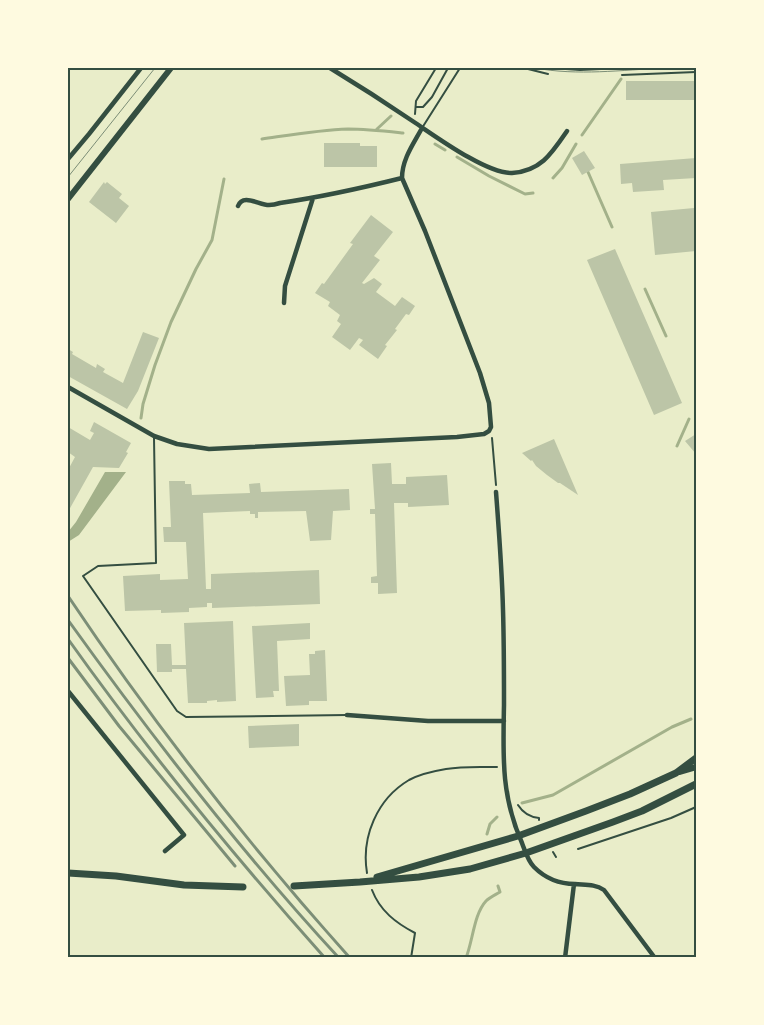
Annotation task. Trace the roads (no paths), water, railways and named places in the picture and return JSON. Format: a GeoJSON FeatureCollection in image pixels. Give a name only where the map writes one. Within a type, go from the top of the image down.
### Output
{"type":"FeatureCollection","features":[{"type":"Feature","properties":{"kind":"main road"},"geometry":{"type":"LineString","coordinates":[[68,199],[172,68]]}},
{"type":"Feature","properties":{"kind":"main road"},"geometry":{"type":"LineString","coordinates":[[676,773],[696,758]]}},
{"type":"Feature","properties":{"kind":"main road"},"geometry":{"type":"LineString","coordinates":[[360,882],[518,836],[630,794],[676,773],[696,767]]}},
{"type":"Feature","properties":{"kind":"main road"},"geometry":{"type":"LineString","coordinates":[[294,886],[419,877],[470,869],[526,854],[642,811],[696,784]]}},
{"type":"Feature","properties":{"kind":"main road"},"geometry":{"type":"LineString","coordinates":[[68,873],[116,876],[184,885],[244,887]]}},
{"type":"Feature","properties":{"kind":"street"},"geometry":{"type":"LineString","coordinates":[[68,159],[141,68]]}},
{"type":"Feature","properties":{"kind":"street"},"geometry":{"type":"LineString","coordinates":[[330,68],[476,161],[503,172],[510,173],[525,170],[541,164],[567,131]]}},
{"type":"Feature","properties":{"kind":"street"},"geometry":{"type":"LineString","coordinates":[[68,386],[154,436],[177,444],[209,449],[457,437],[484,434],[489,431],[491,427],[488,402],[480,373],[402,178],[402,170],[407,155],[422,128]]}},
{"type":"Feature","properties":{"kind":"street"},"geometry":{"type":"LineString","coordinates":[[238,206],[239,202],[247,199],[269,205],[314,198],[402,178]]}},
{"type":"Feature","properties":{"kind":"street"},"geometry":{"type":"LineString","coordinates":[[284,303],[285,286],[314,198]]}},
{"type":"Feature","properties":{"kind":"street"},"geometry":{"type":"LineString","coordinates":[[496,492],[503,610],[504,767],[507,798],[518,836],[533,866],[546,877],[574,884],[588,884],[604,890],[654,958]]}},
{"type":"Feature","properties":{"kind":"street"},"geometry":{"type":"LineString","coordinates":[[68,691],[184,835],[165,851]]}},
{"type":"Feature","properties":{"kind":"street"},"geometry":{"type":"LineString","coordinates":[[347,715],[428,721],[504,721]]}},
{"type":"Feature","properties":{"kind":"street"},"geometry":{"type":"LineString","coordinates":[[565,958],[574,884]]}},
{"type":"Feature","properties":{"kind":"lane"},"geometry":{"type":"LineString","coordinates":[[422,128],[460,68]]}},
{"type":"Feature","properties":{"kind":"lane"},"geometry":{"type":"LineString","coordinates":[[551,68],[580,70],[622,68]]}},
{"type":"Feature","properties":{"kind":"lane"},"geometry":{"type":"LineString","coordinates":[[154,436],[156,563],[98,566],[83,576],[177,711],[186,716],[347,715]]}},
{"type":"Feature","properties":{"kind":"waterway"},"geometry":{"type":"LineString","coordinates":[[582,135],[621,79]]}},
{"type":"Feature","properties":{"kind":"waterway"},"geometry":{"type":"LineString","coordinates":[[377,129],[391,116]]}},
{"type":"Feature","properties":{"kind":"waterway"},"geometry":{"type":"LineString","coordinates":[[262,139],[348,129],[403,133]]}},
{"type":"Feature","properties":{"kind":"waterway"},"geometry":{"type":"LineString","coordinates":[[435,144],[445,150]]}},
{"type":"Feature","properties":{"kind":"waterway"},"geometry":{"type":"LineString","coordinates":[[553,178],[562,168],[576,144]]}},
{"type":"Feature","properties":{"kind":"waterway"},"geometry":{"type":"LineString","coordinates":[[457,157],[525,194],[533,193]]}},
{"type":"Feature","properties":{"kind":"waterway"},"geometry":{"type":"LineString","coordinates":[[588,172],[612,227]]}},
{"type":"Feature","properties":{"kind":"waterway"},"geometry":{"type":"LineString","coordinates":[[141,418],[143,404],[155,365],[171,322],[212,240],[224,179]]}},
{"type":"Feature","properties":{"kind":"waterway"},"geometry":{"type":"LineString","coordinates":[[645,289],[666,336]]}},
{"type":"Feature","properties":{"kind":"waterway"},"geometry":{"type":"LineString","coordinates":[[677,446],[689,419]]}},
{"type":"Feature","properties":{"kind":"waterway"},"geometry":{"type":"LineString","coordinates":[[522,803],[553,795],[672,727],[691,719]]}},
{"type":"Feature","properties":{"kind":"waterway"},"geometry":{"type":"LineString","coordinates":[[487,834],[490,824],[497,817]]}},
{"type":"Feature","properties":{"kind":"waterway"},"geometry":{"type":"LineString","coordinates":[[466,958],[476,920],[482,906],[491,897],[500,892],[498,886]]}},
{"type":"Feature","properties":{"kind":"tram line"},"geometry":{"type":"LineString","coordinates":[[68,177],[155,68]]}},
{"type":"Feature","properties":{"kind":"tram line"},"geometry":{"type":"LineString","coordinates":[[535,68],[567,72],[665,68]]}},
{"type":"Feature","properties":{"kind":"railway"},"geometry":{"type":"LineString","coordinates":[[68,596],[134,690],[238,827],[350,958]]}},
{"type":"Feature","properties":{"kind":"railway"},"geometry":{"type":"LineString","coordinates":[[68,620],[198,793],[267,877],[339,958]]}},
{"type":"Feature","properties":{"kind":"railway"},"geometry":{"type":"LineString","coordinates":[[68,639],[192,802],[325,958]]}},
{"type":"Feature","properties":{"kind":"railway"},"geometry":{"type":"LineString","coordinates":[[68,658],[119,726],[235,866]]}}]}
